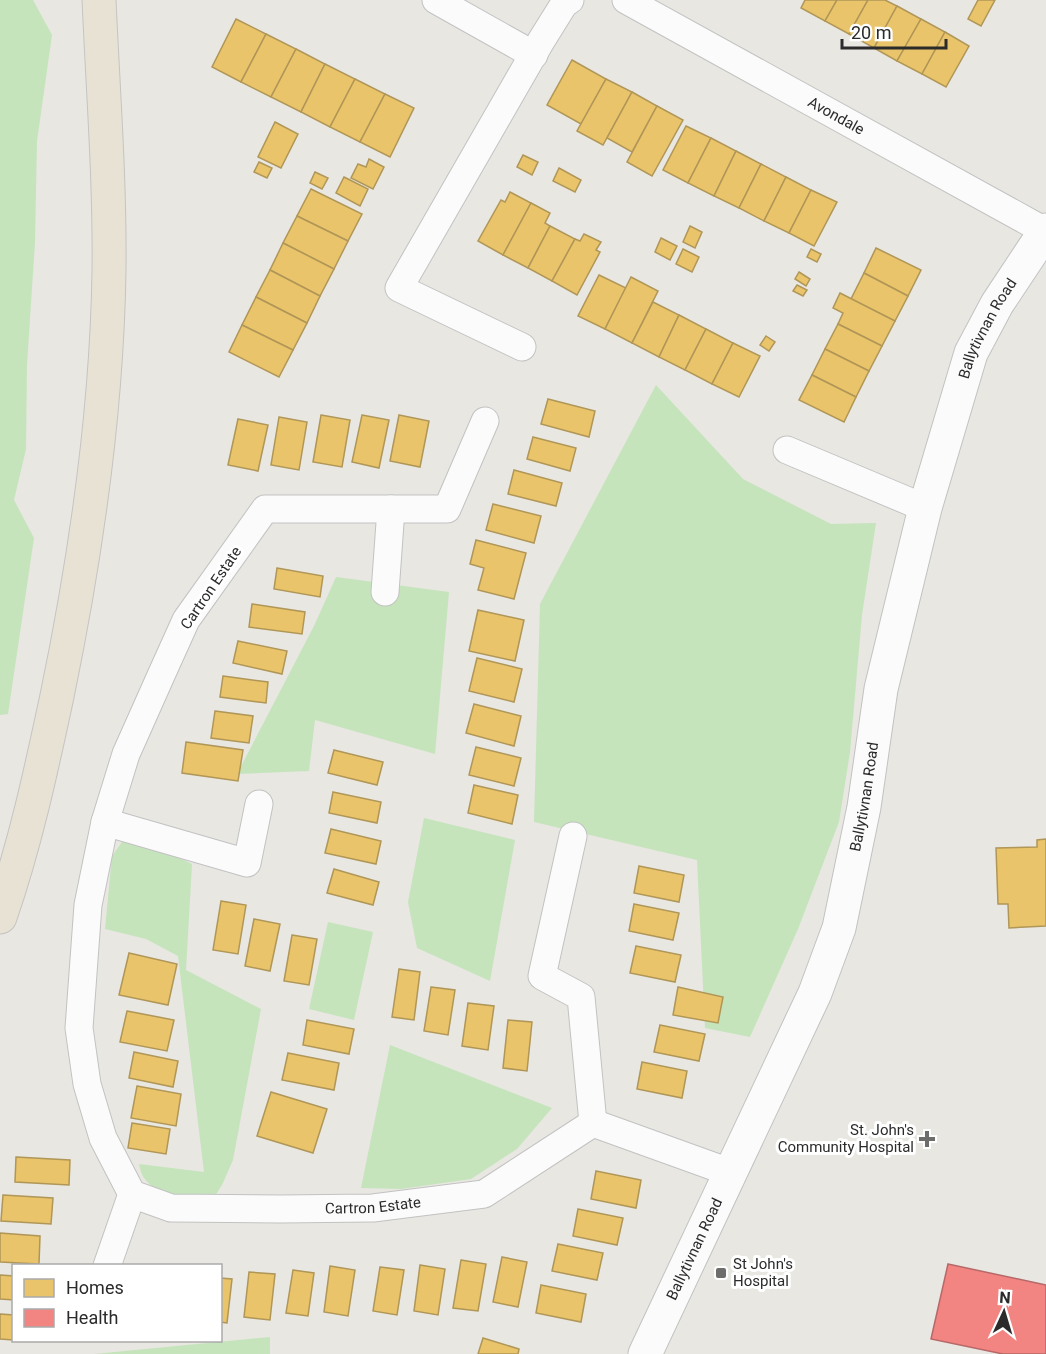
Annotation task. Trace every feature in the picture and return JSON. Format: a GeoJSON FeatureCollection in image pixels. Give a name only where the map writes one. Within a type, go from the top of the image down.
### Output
{"type":"FeatureCollection","features":[{"type":"Feature","properties":{"kind":"highway"},"geometry":{"type":"LineString","coordinates":[[0,917],[38,786],[74,614],[98,452],[109,271],[99,0]]}},
{"type":"Feature","properties":{"kind":"street"},"geometry":{"type":"LineString","coordinates":[[436,0],[534,55]]}},
{"type":"Feature","properties":{"kind":"street"},"geometry":{"type":"LineString","coordinates":[[522,347],[399,288],[564,4],[570,0]]}},
{"type":"Feature","properties":{"kind":"street","name":"Avondale"},"geometry":{"type":"LineString","coordinates":[[626,0],[1046,231]]}},
{"type":"Feature","properties":{"kind":"street","name":"Ballytivnan Road"},"geometry":{"type":"LineString","coordinates":[[645,1354],[815,993],[838,928],[864,807],[881,689],[925,508],[971,353],[997,304],[1046,231]]}},
{"type":"Feature","properties":{"kind":"street","name":"Cartron Estate"},"geometry":{"type":"LineString","coordinates":[[485,421],[447,508],[265,509],[186,620],[126,754],[105,822],[88,904],[79,1028],[87,1084],[103,1138],[132,1194],[171,1208],[373,1208],[484,1194],[593,1123]]}},
{"type":"Feature","properties":{"kind":"street"},"geometry":{"type":"LineString","coordinates":[[787,450],[925,508]]}},
{"type":"Feature","properties":{"kind":"street"},"geometry":{"type":"LineString","coordinates":[[385,592],[391,509]]}},
{"type":"Feature","properties":{"kind":"street"},"geometry":{"type":"LineString","coordinates":[[105,822],[247,863],[259,804]]}},
{"type":"Feature","properties":{"kind":"street"},"geometry":{"type":"LineString","coordinates":[[573,836],[543,976],[581,997],[593,1123],[729,1172]]}},
{"type":"Feature","properties":{"kind":"street"},"geometry":{"type":"LineString","coordinates":[[108,1264],[132,1194]]}},
{"type":"Feature","properties":{"kind":"green space"},"geometry":{"type":"Polygon","coordinates":[[[0,0],[33,0],[52,35],[37,141],[35,242],[27,365],[26,449],[14,500],[34,538],[8,714],[0,715],[0,0]]]}},
{"type":"Feature","properties":{"kind":"green space"},"geometry":{"type":"Polygon","coordinates":[[[656,385],[743,479],[831,524],[876,523],[862,615],[850,752],[839,822],[798,929],[750,1037],[705,1028],[697,860],[534,822],[540,604],[656,385]]]}},
{"type":"Feature","properties":{"kind":"green space"},"geometry":{"type":"Polygon","coordinates":[[[336,577],[449,592],[435,754],[315,720],[309,771],[237,774],[314,626],[336,577]]]}},
{"type":"Feature","properties":{"kind":"green space"},"geometry":{"type":"Polygon","coordinates":[[[424,818],[515,840],[490,981],[417,948],[408,902],[424,818]]]}},
{"type":"Feature","properties":{"kind":"green space"},"geometry":{"type":"Polygon","coordinates":[[[133,840],[145,842],[192,864],[186,970],[261,1009],[233,1160],[213,1199],[166,1193],[150,1184],[141,1173],[139,1164],[204,1172],[178,956],[146,939],[105,929],[112,856],[122,842],[133,840]]]}},
{"type":"Feature","properties":{"kind":"green space"},"geometry":{"type":"Polygon","coordinates":[[[328,922],[373,932],[354,1020],[309,1009],[328,922]]]}},
{"type":"Feature","properties":{"kind":"green space"},"geometry":{"type":"Polygon","coordinates":[[[390,1045],[552,1108],[517,1149],[471,1179],[401,1189],[361,1188],[390,1045]]]}},
{"type":"Feature","properties":{"kind":"green space"},"geometry":{"type":"Polygon","coordinates":[[[270,1337],[270,1354],[94,1354],[222,1342],[270,1337]]]}},
{"type":"Feature","properties":{"kind":"building: Homes"},"geometry":{"type":"Polygon","coordinates":[[[805,0],[837,0],[825,21],[801,8],[805,0]]]}},
{"type":"Feature","properties":{"kind":"building: Homes"},"geometry":{"type":"Polygon","coordinates":[[[837,0],[868,0],[849,34],[825,21],[837,0]]]}},
{"type":"Feature","properties":{"kind":"building: Homes"},"geometry":{"type":"Polygon","coordinates":[[[868,0],[885,0],[897,6],[874,48],[849,34],[868,0]]]}},
{"type":"Feature","properties":{"kind":"building: Homes"},"geometry":{"type":"Polygon","coordinates":[[[978,0],[995,0],[981,26],[968,19],[978,0]]]}},
{"type":"Feature","properties":{"kind":"building: Homes"},"geometry":{"type":"Polygon","coordinates":[[[897,6],[921,19],[897,61],[874,48],[897,6]]]}},
{"type":"Feature","properties":{"kind":"building: Homes"},"geometry":{"type":"Polygon","coordinates":[[[236,19],[266,34],[241,82],[212,67],[236,19]]]}},
{"type":"Feature","properties":{"kind":"building: Homes"},"geometry":{"type":"Polygon","coordinates":[[[921,19],[945,32],[922,74],[897,61],[921,19]]]}},
{"type":"Feature","properties":{"kind":"building: Homes"},"geometry":{"type":"Polygon","coordinates":[[[945,32],[969,46],[946,87],[922,74],[945,32]]]}},
{"type":"Feature","properties":{"kind":"building: Homes"},"geometry":{"type":"Polygon","coordinates":[[[266,34],[296,49],[271,97],[241,82],[266,34]]]}},
{"type":"Feature","properties":{"kind":"building: Homes"},"geometry":{"type":"Polygon","coordinates":[[[296,49],[325,64],[301,112],[271,97],[296,49]]]}},
{"type":"Feature","properties":{"kind":"building: Homes"},"geometry":{"type":"Polygon","coordinates":[[[572,60],[606,79],[581,124],[547,105],[572,60]]]}},
{"type":"Feature","properties":{"kind":"building: Homes"},"geometry":{"type":"Polygon","coordinates":[[[325,64],[355,79],[330,127],[301,112],[325,64]]]}},
{"type":"Feature","properties":{"kind":"building: Homes"},"geometry":{"type":"Polygon","coordinates":[[[355,79],[385,94],[360,142],[330,127],[355,79]]]}},
{"type":"Feature","properties":{"kind":"building: Homes"},"geometry":{"type":"Polygon","coordinates":[[[606,79],[632,92],[603,145],[577,131],[606,79]]]}},
{"type":"Feature","properties":{"kind":"building: Homes"},"geometry":{"type":"Polygon","coordinates":[[[632,92],[657,106],[632,152],[607,138],[632,92]]]}},
{"type":"Feature","properties":{"kind":"building: Homes"},"geometry":{"type":"Polygon","coordinates":[[[385,94],[414,108],[390,157],[360,142],[385,94]]]}},
{"type":"Feature","properties":{"kind":"building: Homes"},"geometry":{"type":"Polygon","coordinates":[[[657,106],[683,120],[652,176],[627,162],[657,106]]]}},
{"type":"Feature","properties":{"kind":"building: Homes"},"geometry":{"type":"Polygon","coordinates":[[[275,122],[298,134],[281,168],[258,157],[275,122]]]}},
{"type":"Feature","properties":{"kind":"building: Homes"},"geometry":{"type":"Polygon","coordinates":[[[686,126],[711,138],[688,183],[663,170],[686,126]]]}},
{"type":"Feature","properties":{"kind":"building: Homes"},"geometry":{"type":"Polygon","coordinates":[[[711,138],[736,151],[714,196],[688,183],[711,138]]]}},
{"type":"Feature","properties":{"kind":"building: Homes"},"geometry":{"type":"Polygon","coordinates":[[[736,151],[761,164],[739,208],[714,196],[736,151]]]}},
{"type":"Feature","properties":{"kind":"building: Homes"},"geometry":{"type":"Polygon","coordinates":[[[523,155],[538,162],[532,175],[517,167],[523,155]]]}},
{"type":"Feature","properties":{"kind":"building: Homes"},"geometry":{"type":"Polygon","coordinates":[[[369,159],[384,167],[373,189],[351,178],[358,164],[366,167],[369,159]]]}},
{"type":"Feature","properties":{"kind":"building: Homes"},"geometry":{"type":"Polygon","coordinates":[[[259,162],[272,168],[267,178],[254,172],[259,162]]]}},
{"type":"Feature","properties":{"kind":"building: Homes"},"geometry":{"type":"Polygon","coordinates":[[[761,164],[786,177],[764,221],[739,208],[761,164]]]}},
{"type":"Feature","properties":{"kind":"building: Homes"},"geometry":{"type":"Polygon","coordinates":[[[559,168],[581,180],[575,192],[553,181],[559,168]]]}},
{"type":"Feature","properties":{"kind":"building: Homes"},"geometry":{"type":"Polygon","coordinates":[[[315,172],[328,178],[322,189],[310,183],[315,172]]]}},
{"type":"Feature","properties":{"kind":"building: Homes"},"geometry":{"type":"Polygon","coordinates":[[[344,177],[368,189],[360,206],[336,193],[344,177]]]}},
{"type":"Feature","properties":{"kind":"building: Homes"},"geometry":{"type":"Polygon","coordinates":[[[786,177],[811,190],[789,233],[764,221],[786,177]]]}},
{"type":"Feature","properties":{"kind":"building: Homes"},"geometry":{"type":"Polygon","coordinates":[[[311,189],[362,214],[348,241],[297,216],[311,189]]]}},
{"type":"Feature","properties":{"kind":"building: Homes"},"geometry":{"type":"Polygon","coordinates":[[[811,190],[837,202],[814,246],[789,233],[811,190]]]}},
{"type":"Feature","properties":{"kind":"building: Homes"},"geometry":{"type":"Polygon","coordinates":[[[510,192],[531,203],[503,255],[478,241],[501,200],[505,202],[510,192]]]}},
{"type":"Feature","properties":{"kind":"building: Homes"},"geometry":{"type":"Polygon","coordinates":[[[531,203],[550,213],[545,223],[550,226],[528,268],[503,255],[531,203]]]}},
{"type":"Feature","properties":{"kind":"building: Homes"},"geometry":{"type":"Polygon","coordinates":[[[297,216],[348,241],[334,269],[283,243],[297,216]]]}},
{"type":"Feature","properties":{"kind":"building: Homes"},"geometry":{"type":"Polygon","coordinates":[[[550,226],[575,239],[552,281],[528,268],[550,226]]]}},
{"type":"Feature","properties":{"kind":"building: Homes"},"geometry":{"type":"Polygon","coordinates":[[[690,226],[702,232],[695,248],[683,242],[690,226]]]}},
{"type":"Feature","properties":{"kind":"building: Homes"},"geometry":{"type":"Polygon","coordinates":[[[584,234],[601,242],[596,250],[600,252],[577,295],[552,281],[575,239],[580,241],[584,234]]]}},
{"type":"Feature","properties":{"kind":"building: Homes"},"geometry":{"type":"Polygon","coordinates":[[[661,238],[677,246],[670,260],[655,252],[661,238]]]}},
{"type":"Feature","properties":{"kind":"building: Homes"},"geometry":{"type":"Polygon","coordinates":[[[283,243],[334,269],[320,296],[270,270],[283,243]]]}},
{"type":"Feature","properties":{"kind":"building: Homes"},"geometry":{"type":"Polygon","coordinates":[[[876,248],[921,270],[908,296],[864,273],[876,248]]]}},
{"type":"Feature","properties":{"kind":"building: Homes"},"geometry":{"type":"Polygon","coordinates":[[[683,249],[699,257],[692,272],[676,264],[683,249]]]}},
{"type":"Feature","properties":{"kind":"building: Homes"},"geometry":{"type":"Polygon","coordinates":[[[811,249],[821,254],[817,262],[807,257],[811,249]]]}},
{"type":"Feature","properties":{"kind":"building: Homes"},"geometry":{"type":"Polygon","coordinates":[[[270,270],[320,296],[307,323],[256,297],[270,270]]]}},
{"type":"Feature","properties":{"kind":"building: Homes"},"geometry":{"type":"Polygon","coordinates":[[[799,272],[810,279],[806,286],[795,279],[799,272]]]}},
{"type":"Feature","properties":{"kind":"building: Homes"},"geometry":{"type":"Polygon","coordinates":[[[864,273],[908,296],[895,321],[851,299],[864,273]]]}},
{"type":"Feature","properties":{"kind":"building: Homes"},"geometry":{"type":"Polygon","coordinates":[[[599,275],[626,288],[605,329],[578,316],[599,275]]]}},
{"type":"Feature","properties":{"kind":"building: Homes"},"geometry":{"type":"Polygon","coordinates":[[[631,277],[658,291],[632,343],[605,329],[631,277]]]}},
{"type":"Feature","properties":{"kind":"building: Homes"},"geometry":{"type":"Polygon","coordinates":[[[797,285],[807,290],[803,296],[793,291],[797,285]]]}},
{"type":"Feature","properties":{"kind":"building: Homes"},"geometry":{"type":"Polygon","coordinates":[[[840,293],[895,321],[882,346],[838,324],[843,313],[833,308],[840,293]]]}},
{"type":"Feature","properties":{"kind":"building: Homes"},"geometry":{"type":"Polygon","coordinates":[[[256,297],[307,323],[293,350],[242,325],[256,297]]]}},
{"type":"Feature","properties":{"kind":"building: Homes"},"geometry":{"type":"Polygon","coordinates":[[[653,302],[679,315],[659,357],[632,343],[653,302]]]}},
{"type":"Feature","properties":{"kind":"building: Homes"},"geometry":{"type":"Polygon","coordinates":[[[679,315],[706,329],[685,370],[659,357],[679,315]]]}},
{"type":"Feature","properties":{"kind":"building: Homes"},"geometry":{"type":"Polygon","coordinates":[[[838,324],[882,346],[869,371],[825,349],[838,324]]]}},
{"type":"Feature","properties":{"kind":"building: Homes"},"geometry":{"type":"Polygon","coordinates":[[[242,325],[293,350],[279,377],[229,352],[242,325]]]}},
{"type":"Feature","properties":{"kind":"building: Homes"},"geometry":{"type":"Polygon","coordinates":[[[706,329],[733,343],[712,384],[685,370],[706,329]]]}},
{"type":"Feature","properties":{"kind":"building: Homes"},"geometry":{"type":"Polygon","coordinates":[[[766,336],[775,342],[769,351],[760,345],[766,336]]]}},
{"type":"Feature","properties":{"kind":"building: Homes"},"geometry":{"type":"Polygon","coordinates":[[[733,343],[760,356],[739,397],[712,384],[733,343]]]}},
{"type":"Feature","properties":{"kind":"building: Homes"},"geometry":{"type":"Polygon","coordinates":[[[825,349],[869,371],[856,397],[812,375],[825,349]]]}},
{"type":"Feature","properties":{"kind":"building: Homes"},"geometry":{"type":"Polygon","coordinates":[[[812,375],[856,397],[844,422],[799,400],[812,375]]]}},
{"type":"Feature","properties":{"kind":"building: Homes"},"geometry":{"type":"Polygon","coordinates":[[[548,399],[595,411],[589,437],[541,424],[548,399]]]}},
{"type":"Feature","properties":{"kind":"building: Homes"},"geometry":{"type":"Polygon","coordinates":[[[321,415],[350,420],[342,467],[313,462],[321,415]]]}},
{"type":"Feature","properties":{"kind":"building: Homes"},"geometry":{"type":"Polygon","coordinates":[[[362,415],[389,420],[379,468],[352,462],[362,415]]]}},
{"type":"Feature","properties":{"kind":"building: Homes"},"geometry":{"type":"Polygon","coordinates":[[[399,415],[429,421],[420,467],[390,461],[399,415]]]}},
{"type":"Feature","properties":{"kind":"building: Homes"},"geometry":{"type":"Polygon","coordinates":[[[279,417],[307,422],[299,470],[271,465],[279,417]]]}},
{"type":"Feature","properties":{"kind":"building: Homes"},"geometry":{"type":"Polygon","coordinates":[[[238,419],[268,425],[258,471],[228,465],[238,419]]]}},
{"type":"Feature","properties":{"kind":"building: Homes"},"geometry":{"type":"Polygon","coordinates":[[[533,437],[576,448],[570,471],[527,459],[533,437]]]}},
{"type":"Feature","properties":{"kind":"building: Homes"},"geometry":{"type":"Polygon","coordinates":[[[514,470],[562,483],[556,506],[508,494],[514,470]]]}},
{"type":"Feature","properties":{"kind":"building: Homes"},"geometry":{"type":"Polygon","coordinates":[[[493,504],[541,516],[534,543],[486,530],[493,504]]]}},
{"type":"Feature","properties":{"kind":"building: Homes"},"geometry":{"type":"Polygon","coordinates":[[[476,540],[526,553],[514,599],[478,590],[484,568],[470,564],[476,540]]]}},
{"type":"Feature","properties":{"kind":"building: Homes"},"geometry":{"type":"Polygon","coordinates":[[[277,568],[323,576],[320,597],[274,589],[277,568]]]}},
{"type":"Feature","properties":{"kind":"building: Homes"},"geometry":{"type":"Polygon","coordinates":[[[252,604],[305,612],[302,634],[249,627],[252,604]]]}},
{"type":"Feature","properties":{"kind":"building: Homes"},"geometry":{"type":"Polygon","coordinates":[[[478,610],[524,620],[515,661],[469,651],[478,610]]]}},
{"type":"Feature","properties":{"kind":"building: Homes"},"geometry":{"type":"Polygon","coordinates":[[[238,641],[287,651],[282,674],[233,663],[238,641]]]}},
{"type":"Feature","properties":{"kind":"building: Homes"},"geometry":{"type":"Polygon","coordinates":[[[477,658],[522,669],[514,702],[469,691],[477,658]]]}},
{"type":"Feature","properties":{"kind":"building: Homes"},"geometry":{"type":"Polygon","coordinates":[[[223,676],[268,682],[266,703],[220,697],[223,676]]]}},
{"type":"Feature","properties":{"kind":"building: Homes"},"geometry":{"type":"Polygon","coordinates":[[[474,704],[521,716],[514,746],[466,733],[474,704]]]}},
{"type":"Feature","properties":{"kind":"building: Homes"},"geometry":{"type":"Polygon","coordinates":[[[215,711],[253,716],[249,743],[211,738],[215,711]]]}},
{"type":"Feature","properties":{"kind":"building: Homes"},"geometry":{"type":"Polygon","coordinates":[[[186,742],[243,750],[238,781],[182,773],[186,742]]]}},
{"type":"Feature","properties":{"kind":"building: Homes"},"geometry":{"type":"Polygon","coordinates":[[[476,747],[521,758],[514,786],[469,775],[476,747]]]}},
{"type":"Feature","properties":{"kind":"building: Homes"},"geometry":{"type":"Polygon","coordinates":[[[334,750],[383,762],[377,785],[328,773],[334,750]]]}},
{"type":"Feature","properties":{"kind":"building: Homes"},"geometry":{"type":"Polygon","coordinates":[[[474,785],[518,795],[512,824],[468,813],[474,785]]]}},
{"type":"Feature","properties":{"kind":"building: Homes"},"geometry":{"type":"Polygon","coordinates":[[[333,792],[381,802],[377,823],[329,813],[333,792]]]}},
{"type":"Feature","properties":{"kind":"building: Homes"},"geometry":{"type":"Polygon","coordinates":[[[331,829],[381,841],[376,864],[325,853],[331,829]]]}},
{"type":"Feature","properties":{"kind":"building: Homes"},"geometry":{"type":"Polygon","coordinates":[[[1046,839],[1046,926],[1009,928],[1008,904],[998,904],[996,848],[1037,847],[1037,840],[1046,839]]]}},
{"type":"Feature","properties":{"kind":"building: Homes"},"geometry":{"type":"Polygon","coordinates":[[[639,866],[684,875],[679,902],[634,893],[639,866]]]}},
{"type":"Feature","properties":{"kind":"building: Homes"},"geometry":{"type":"Polygon","coordinates":[[[334,869],[379,882],[373,905],[327,893],[334,869]]]}},
{"type":"Feature","properties":{"kind":"building: Homes"},"geometry":{"type":"Polygon","coordinates":[[[221,901],[246,905],[238,954],[213,950],[221,901]]]}},
{"type":"Feature","properties":{"kind":"building: Homes"},"geometry":{"type":"Polygon","coordinates":[[[634,904],[679,913],[673,940],[629,931],[634,904]]]}},
{"type":"Feature","properties":{"kind":"building: Homes"},"geometry":{"type":"Polygon","coordinates":[[[254,919],[280,924],[270,971],[245,966],[254,919]]]}},
{"type":"Feature","properties":{"kind":"building: Homes"},"geometry":{"type":"Polygon","coordinates":[[[292,935],[317,939],[309,985],[284,981],[292,935]]]}},
{"type":"Feature","properties":{"kind":"building: Homes"},"geometry":{"type":"Polygon","coordinates":[[[636,946],[681,955],[675,982],[630,973],[636,946]]]}},
{"type":"Feature","properties":{"kind":"building: Homes"},"geometry":{"type":"Polygon","coordinates":[[[129,953],[177,964],[168,1005],[119,995],[129,953]]]}},
{"type":"Feature","properties":{"kind":"building: Homes"},"geometry":{"type":"Polygon","coordinates":[[[399,969],[420,972],[414,1020],[392,1017],[399,969]]]}},
{"type":"Feature","properties":{"kind":"building: Homes"},"geometry":{"type":"Polygon","coordinates":[[[431,987],[455,990],[448,1035],[424,1031],[431,987]]]}},
{"type":"Feature","properties":{"kind":"building: Homes"},"geometry":{"type":"Polygon","coordinates":[[[678,987],[723,997],[718,1023],[673,1015],[678,987]]]}},
{"type":"Feature","properties":{"kind":"building: Homes"},"geometry":{"type":"Polygon","coordinates":[[[468,1003],[494,1006],[488,1050],[462,1046],[468,1003]]]}},
{"type":"Feature","properties":{"kind":"building: Homes"},"geometry":{"type":"Polygon","coordinates":[[[127,1011],[174,1020],[167,1051],[120,1042],[127,1011]]]}},
{"type":"Feature","properties":{"kind":"building: Homes"},"geometry":{"type":"Polygon","coordinates":[[[307,1020],[354,1029],[349,1054],[303,1045],[307,1020]]]}},
{"type":"Feature","properties":{"kind":"building: Homes"},"geometry":{"type":"Polygon","coordinates":[[[508,1020],[532,1022],[527,1071],[503,1068],[508,1020]]]}},
{"type":"Feature","properties":{"kind":"building: Homes"},"geometry":{"type":"Polygon","coordinates":[[[660,1025],[705,1034],[699,1061],[654,1052],[660,1025]]]}},
{"type":"Feature","properties":{"kind":"building: Homes"},"geometry":{"type":"Polygon","coordinates":[[[134,1052],[178,1061],[173,1087],[129,1078],[134,1052]]]}},
{"type":"Feature","properties":{"kind":"building: Homes"},"geometry":{"type":"Polygon","coordinates":[[[288,1053],[339,1063],[334,1090],[282,1080],[288,1053]]]}},
{"type":"Feature","properties":{"kind":"building: Homes"},"geometry":{"type":"Polygon","coordinates":[[[642,1062],[687,1071],[682,1098],[637,1089],[642,1062]]]}},
{"type":"Feature","properties":{"kind":"building: Homes"},"geometry":{"type":"Polygon","coordinates":[[[137,1086],[181,1094],[176,1126],[131,1118],[137,1086]]]}},
{"type":"Feature","properties":{"kind":"building: Homes"},"geometry":{"type":"Polygon","coordinates":[[[271,1092],[327,1109],[313,1153],[257,1136],[271,1092]]]}},
{"type":"Feature","properties":{"kind":"building: Homes"},"geometry":{"type":"Polygon","coordinates":[[[132,1123],[170,1129],[166,1154],[128,1148],[132,1123]]]}},
{"type":"Feature","properties":{"kind":"building: Homes"},"geometry":{"type":"Polygon","coordinates":[[[16,1157],[70,1160],[69,1185],[15,1182],[16,1157]]]}},
{"type":"Feature","properties":{"kind":"building: Homes"},"geometry":{"type":"Polygon","coordinates":[[[596,1171],[641,1180],[636,1208],[591,1199],[596,1171]]]}},
{"type":"Feature","properties":{"kind":"building: Homes"},"geometry":{"type":"Polygon","coordinates":[[[3,1195],[53,1198],[51,1224],[1,1221],[3,1195]]]}},
{"type":"Feature","properties":{"kind":"building: Homes"},"geometry":{"type":"Polygon","coordinates":[[[578,1209],[623,1218],[617,1245],[573,1236],[578,1209]]]}},
{"type":"Feature","properties":{"kind":"building: Homes"},"geometry":{"type":"Polygon","coordinates":[[[0,1233],[40,1236],[39,1264],[0,1262],[0,1233]]]}},
{"type":"Feature","properties":{"kind":"building: Homes"},"geometry":{"type":"Polygon","coordinates":[[[558,1244],[603,1253],[597,1280],[552,1271],[558,1244]]]}},
{"type":"Feature","properties":{"kind":"building: Homes"},"geometry":{"type":"Polygon","coordinates":[[[502,1257],[527,1262],[518,1307],[493,1302],[502,1257]]]}},
{"type":"Feature","properties":{"kind":"building: Homes"},"geometry":{"type":"Polygon","coordinates":[[[461,1260],[486,1264],[478,1311],[453,1308],[461,1260]]]}},
{"type":"Feature","properties":{"kind":"building: Homes"},"geometry":{"type":"Polygon","coordinates":[[[420,1265],[445,1269],[438,1315],[414,1311],[420,1265]]]}},
{"type":"Feature","properties":{"kind":"building: Homes"},"geometry":{"type":"Polygon","coordinates":[[[330,1266],[355,1270],[348,1316],[324,1312],[330,1266]]]}},
{"type":"Feature","properties":{"kind":"building: Homes"},"geometry":{"type":"Polygon","coordinates":[[[380,1267],[404,1270],[397,1315],[373,1311],[380,1267]]]}},
{"type":"Feature","properties":{"kind":"building: Homes"},"geometry":{"type":"Polygon","coordinates":[[[293,1270],[314,1273],[308,1316],[286,1313],[293,1270]]]}},
{"type":"Feature","properties":{"kind":"building: Homes"},"geometry":{"type":"Polygon","coordinates":[[[249,1272],[275,1274],[270,1320],[244,1317],[249,1272]]]}},
{"type":"Feature","properties":{"kind":"building: Homes"},"geometry":{"type":"Polygon","coordinates":[[[0,1275],[12,1276],[12,1300],[0,1299],[0,1275]]]}},
{"type":"Feature","properties":{"kind":"building: Homes"},"geometry":{"type":"Polygon","coordinates":[[[222,1278],[232,1279],[227,1323],[222,1322],[222,1278]]]}},
{"type":"Feature","properties":{"kind":"building: Homes"},"geometry":{"type":"Polygon","coordinates":[[[541,1285],[586,1294],[581,1322],[536,1313],[541,1285]]]}},
{"type":"Feature","properties":{"kind":"building: Homes"},"geometry":{"type":"Polygon","coordinates":[[[0,1314],[12,1315],[12,1340],[0,1339],[0,1314]]]}},
{"type":"Feature","properties":{"kind":"building: Homes"},"geometry":{"type":"Polygon","coordinates":[[[483,1338],[519,1349],[518,1354],[478,1354],[483,1338]]]}},
{"type":"Feature","properties":{"kind":"building: Health"},"geometry":{"type":"Polygon","coordinates":[[[948,1264],[1046,1285],[1046,1354],[1003,1354],[931,1339],[948,1264]]]}},
{"type":"Feature","properties":{"kind":"place","name":"St. John's Community Hospital"},"geometry":{"type":"Point","coordinates":[927,1139]}},
{"type":"Feature","properties":{"kind":"place","name":"St John's Hospital"},"geometry":{"type":"Point","coordinates":[721,1273]}}]}
